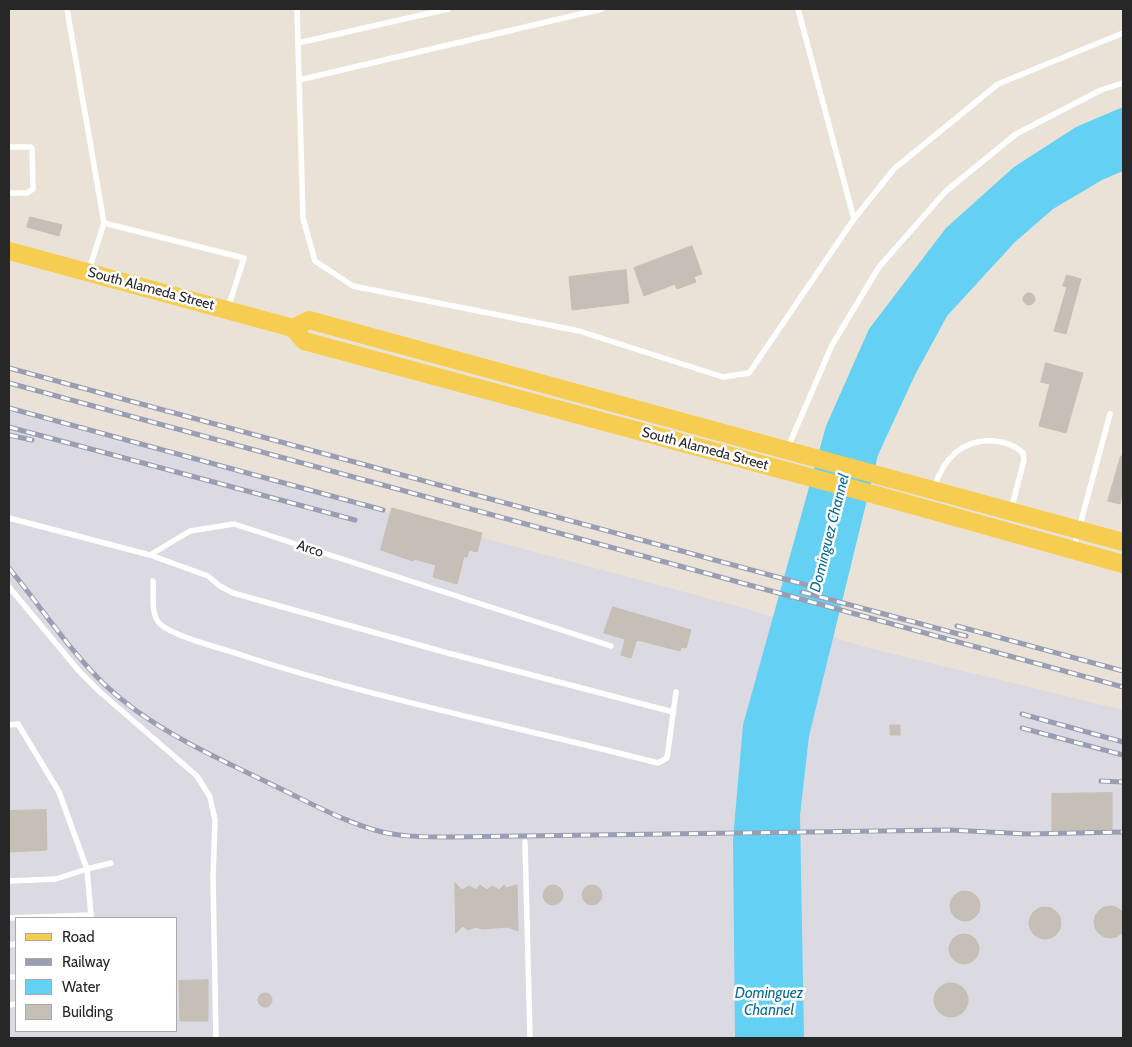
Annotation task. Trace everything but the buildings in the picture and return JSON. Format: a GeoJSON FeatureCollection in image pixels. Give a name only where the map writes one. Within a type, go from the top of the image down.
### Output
{"type":"FeatureCollection","features":[{"type":"Feature","properties":{"kind":"main road","name":"South Alameda Street"},"geometry":{"type":"LineString","coordinates":[[9,251],[293,328],[304,341],[887,498],[1123,564]]}},
{"type":"Feature","properties":{"kind":"main road","name":"South Alameda Street"},"geometry":{"type":"LineString","coordinates":[[293,328],[308,320],[1123,542]]}},
{"type":"Feature","properties":{"kind":"lane"},"geometry":{"type":"LineString","coordinates":[[67,9],[104,223],[88,272]]}},
{"type":"Feature","properties":{"kind":"lane"},"geometry":{"type":"LineString","coordinates":[[296,9],[303,218],[315,261],[353,286],[579,331],[723,377],[749,373],[854,219],[894,169],[998,84],[1123,33]]}},
{"type":"Feature","properties":{"kind":"lane"},"geometry":{"type":"LineString","coordinates":[[298,43],[448,9]]}},
{"type":"Feature","properties":{"kind":"lane"},"geometry":{"type":"LineString","coordinates":[[299,80],[602,9]]}},
{"type":"Feature","properties":{"kind":"lane"},"geometry":{"type":"LineString","coordinates":[[798,9],[854,219]]}},
{"type":"Feature","properties":{"kind":"lane"},"geometry":{"type":"LineString","coordinates":[[790,452],[832,345],[879,267],[946,192],[1016,134],[1101,90],[1123,83]]}},
{"type":"Feature","properties":{"kind":"lane"},"geometry":{"type":"LineString","coordinates":[[9,147],[31,147],[33,189],[27,193],[9,193]]}},
{"type":"Feature","properties":{"kind":"lane"},"geometry":{"type":"LineString","coordinates":[[104,223],[244,258],[227,310]]}},
{"type":"Feature","properties":{"kind":"lane"},"geometry":{"type":"LineString","coordinates":[[1073,550],[1110,414]]}},
{"type":"Feature","properties":{"kind":"lane"},"geometry":{"type":"LineString","coordinates":[[933,490],[941,469],[964,445],[983,440],[1013,445],[1023,453],[1024,460],[1011,512]]}},
{"type":"Feature","properties":{"kind":"lane"},"geometry":{"type":"LineString","coordinates":[[9,518],[150,555],[208,576],[220,586],[233,593],[444,652],[673,712]]}},
{"type":"Feature","properties":{"kind":"lane","name":"Arco"},"geometry":{"type":"LineString","coordinates":[[150,555],[190,531],[234,524],[611,646]]}},
{"type":"Feature","properties":{"kind":"lane"},"geometry":{"type":"LineString","coordinates":[[153,581],[156,618],[167,629],[199,642],[290,671],[658,763],[667,758],[676,692]]}},
{"type":"Feature","properties":{"kind":"lane"},"geometry":{"type":"LineString","coordinates":[[9,587],[79,671],[100,692],[197,776],[210,797],[214,820],[213,897],[216,1038]]}},
{"type":"Feature","properties":{"kind":"lane"},"geometry":{"type":"LineString","coordinates":[[9,725],[18,724],[59,792],[87,869],[91,915],[36,917]]}},
{"type":"Feature","properties":{"kind":"lane"},"geometry":{"type":"LineString","coordinates":[[525,842],[530,1038]]}},
{"type":"Feature","properties":{"kind":"lane"},"geometry":{"type":"LineString","coordinates":[[9,881],[56,879],[111,863]]}},
{"type":"Feature","properties":{"kind":"shaded area"},"geometry":{"type":"Polygon","coordinates":[[[9,411],[748,609],[861,646],[1123,710],[1123,1038],[9,1038],[9,411]]]}},
{"type":"Feature","properties":{"kind":"water","name":"Dominguez Channel"},"geometry":{"type":"Polygon","coordinates":[[[1123,107],[1123,171],[1102,180],[1053,209],[1015,242],[947,316],[915,375],[878,455],[809,736],[800,815],[804,1038],[735,1038],[733,839],[743,725],[826,426],[869,329],[946,228],[1014,167],[1076,127],[1123,107]]]}},
{"type":"Feature","properties":{"kind":"railway"},"geometry":{"type":"LineString","coordinates":[[9,368],[814,587]]}},
{"type":"Feature","properties":{"kind":"railway"},"geometry":{"type":"LineString","coordinates":[[9,383],[1123,687]]}},
{"type":"Feature","properties":{"kind":"railway"},"geometry":{"type":"LineString","coordinates":[[9,408],[383,510]]}},
{"type":"Feature","properties":{"kind":"railway"},"geometry":{"type":"LineString","coordinates":[[9,427],[355,520]]}},
{"type":"Feature","properties":{"kind":"railway"},"geometry":{"type":"LineString","coordinates":[[9,435],[32,440]]}},
{"type":"Feature","properties":{"kind":"railway"},"geometry":{"type":"LineString","coordinates":[[9,568],[92,672],[124,702],[145,717],[212,755],[343,819],[390,834],[450,837],[950,830],[1028,834],[1123,832]]}},
{"type":"Feature","properties":{"kind":"railway"},"geometry":{"type":"LineString","coordinates":[[802,592],[966,636]]}},
{"type":"Feature","properties":{"kind":"railway"},"geometry":{"type":"LineString","coordinates":[[957,626],[1123,671]]}},
{"type":"Feature","properties":{"kind":"railway"},"geometry":{"type":"LineString","coordinates":[[1022,714],[1123,742]]}},
{"type":"Feature","properties":{"kind":"railway"},"geometry":{"type":"LineString","coordinates":[[1022,728],[1123,755]]}},
{"type":"Feature","properties":{"kind":"railway"},"geometry":{"type":"LineString","coordinates":[[1101,781],[1123,782]]}}]}
